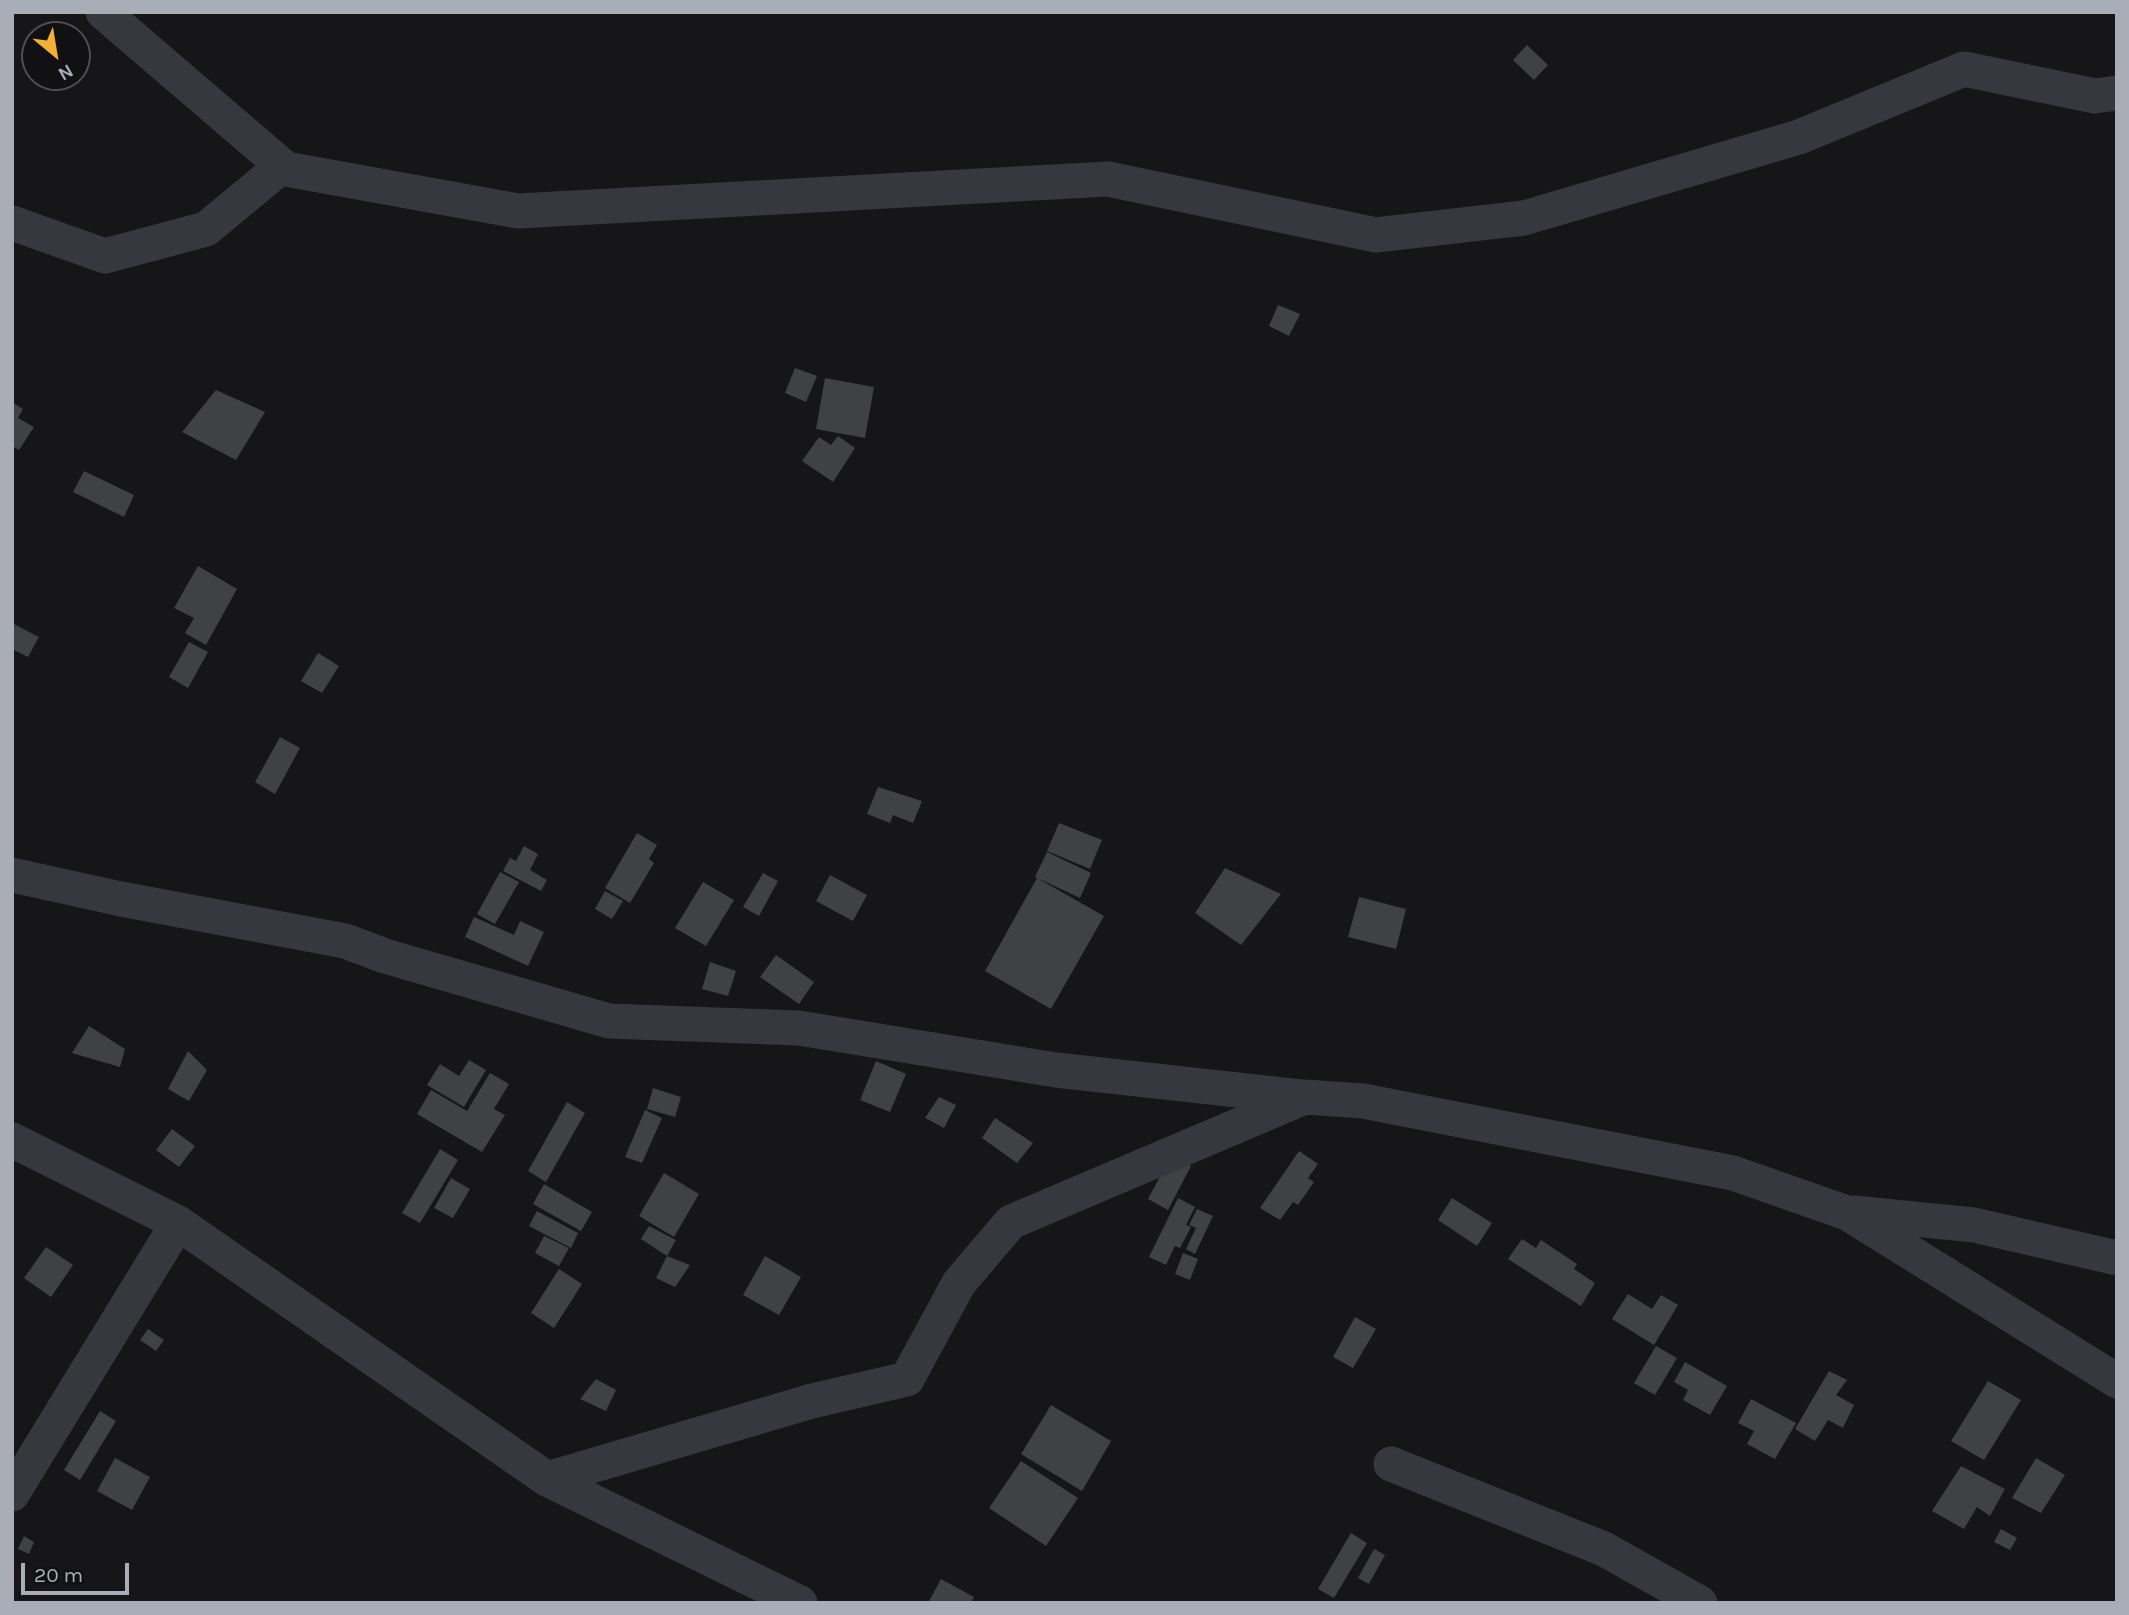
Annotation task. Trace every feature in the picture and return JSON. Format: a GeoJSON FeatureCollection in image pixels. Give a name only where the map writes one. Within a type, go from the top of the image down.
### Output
{"type":"FeatureCollection","features":[{"type":"Feature","properties":{"kind":"street"},"geometry":{"type":"LineString","coordinates":[[103,12],[286,169],[518,211],[1108,179],[1376,235],[1524,219],[1799,137],[1964,69],[2095,96],[2117,93]]}},
{"type":"Feature","properties":{"kind":"street"},"geometry":{"type":"LineString","coordinates":[[12,223],[105,256],[206,229],[281,167]]}},
{"type":"Feature","properties":{"kind":"street"},"geometry":{"type":"LineString","coordinates":[[12,875],[121,900],[345,941],[385,956],[609,1021],[799,1028],[1056,1070],[1363,1101],[1733,1173],[1847,1213],[2117,1381]]}},
{"type":"Feature","properties":{"kind":"street"},"geometry":{"type":"LineString","coordinates":[[547,1479],[813,1401],[907,1380],[959,1283],[1012,1222],[1305,1097]]}},
{"type":"Feature","properties":{"kind":"street"},"geometry":{"type":"LineString","coordinates":[[12,1140],[178,1223],[547,1479],[800,1603]]}},
{"type":"Feature","properties":{"kind":"street"},"geometry":{"type":"LineString","coordinates":[[1847,1213],[1974,1225],[2117,1258]]}},
{"type":"Feature","properties":{"kind":"street"},"geometry":{"type":"LineString","coordinates":[[12,1494],[178,1223]]}},
{"type":"Feature","properties":{"kind":"street"},"geometry":{"type":"LineString","coordinates":[[1391,1464],[1604,1549],[1700,1603]]}},
{"type":"Feature","properties":{"kind":"building"},"geometry":{"type":"Polygon","coordinates":[[[1527,45],[1548,65],[1534,80],[1513,60],[1527,45]]]}},
{"type":"Feature","properties":{"kind":"building"},"geometry":{"type":"Polygon","coordinates":[[[1278,305],[1300,314],[1289,336],[1269,326],[1278,305]]]}},
{"type":"Feature","properties":{"kind":"building"},"geometry":{"type":"Polygon","coordinates":[[[795,368],[817,376],[806,402],[785,393],[795,368]]]}},
{"type":"Feature","properties":{"kind":"building"},"geometry":{"type":"Polygon","coordinates":[[[825,378],[874,387],[865,438],[816,429],[825,378]]]}},
{"type":"Feature","properties":{"kind":"building"},"geometry":{"type":"Polygon","coordinates":[[[216,390],[265,412],[236,460],[182,432],[216,390]]]}},
{"type":"Feature","properties":{"kind":"building"},"geometry":{"type":"Polygon","coordinates":[[[12,402],[23,409],[18,418],[34,427],[19,450],[12,446],[12,402]]]}},
{"type":"Feature","properties":{"kind":"building"},"geometry":{"type":"Polygon","coordinates":[[[838,436],[855,448],[833,482],[802,461],[819,437],[831,445],[838,436]]]}},
{"type":"Feature","properties":{"kind":"building"},"geometry":{"type":"Polygon","coordinates":[[[84,471],[134,495],[124,517],[73,492],[84,471]]]}},
{"type":"Feature","properties":{"kind":"building"},"geometry":{"type":"Polygon","coordinates":[[[198,566],[237,589],[206,645],[185,633],[194,618],[174,608],[198,566]]]}},
{"type":"Feature","properties":{"kind":"building"},"geometry":{"type":"Polygon","coordinates":[[[12,623],[39,637],[28,657],[12,649],[12,623]]]}},
{"type":"Feature","properties":{"kind":"building"},"geometry":{"type":"Polygon","coordinates":[[[189,642],[208,652],[188,688],[169,677],[189,642]]]}},
{"type":"Feature","properties":{"kind":"building"},"geometry":{"type":"Polygon","coordinates":[[[318,653],[339,666],[322,693],[301,681],[318,653]]]}},
{"type":"Feature","properties":{"kind":"building"},"geometry":{"type":"Polygon","coordinates":[[[280,737],[300,748],[275,794],[255,782],[280,737]]]}},
{"type":"Feature","properties":{"kind":"building"},"geometry":{"type":"Polygon","coordinates":[[[878,787],[922,801],[913,823],[893,815],[890,823],[867,814],[878,787]]]}},
{"type":"Feature","properties":{"kind":"building"},"geometry":{"type":"Polygon","coordinates":[[[1059,823],[1102,840],[1090,869],[1047,851],[1059,823]]]}},
{"type":"Feature","properties":{"kind":"building"},"geometry":{"type":"Polygon","coordinates":[[[637,833],[657,845],[649,859],[654,863],[630,903],[605,888],[637,833]]]}},
{"type":"Feature","properties":{"kind":"building"},"geometry":{"type":"Polygon","coordinates":[[[524,846],[538,854],[530,870],[547,880],[541,891],[503,871],[510,858],[516,861],[524,846]]]}},
{"type":"Feature","properties":{"kind":"building"},"geometry":{"type":"Polygon","coordinates":[[[1047,852],[1091,873],[1080,898],[1035,877],[1047,852]]]}},
{"type":"Feature","properties":{"kind":"building"},"geometry":{"type":"Polygon","coordinates":[[[1225,868],[1281,894],[1241,945],[1195,913],[1225,868]]]}},
{"type":"Feature","properties":{"kind":"building"},"geometry":{"type":"Polygon","coordinates":[[[500,872],[519,882],[495,924],[477,914],[500,872]]]}},
{"type":"Feature","properties":{"kind":"building"},"geometry":{"type":"Polygon","coordinates":[[[763,873],[778,881],[759,916],[743,907],[763,873]]]}},
{"type":"Feature","properties":{"kind":"building"},"geometry":{"type":"Polygon","coordinates":[[[830,875],[867,895],[853,921],[816,901],[830,875]]]}},
{"type":"Feature","properties":{"kind":"building"},"geometry":{"type":"Polygon","coordinates":[[[1037,878],[1104,916],[1051,1009],[985,971],[1037,878]]]}},
{"type":"Feature","properties":{"kind":"building"},"geometry":{"type":"Polygon","coordinates":[[[703,882],[734,900],[706,946],[675,928],[703,882]]]}},
{"type":"Feature","properties":{"kind":"building"},"geometry":{"type":"Polygon","coordinates":[[[605,891],[623,901],[612,919],[595,909],[605,891]]]}},
{"type":"Feature","properties":{"kind":"building"},"geometry":{"type":"Polygon","coordinates":[[[1359,897],[1406,909],[1396,949],[1348,937],[1359,897]]]}},
{"type":"Feature","properties":{"kind":"building"},"geometry":{"type":"Polygon","coordinates":[[[474,917],[514,935],[520,921],[544,932],[528,966],[465,937],[474,917]]]}},
{"type":"Feature","properties":{"kind":"building"},"geometry":{"type":"Polygon","coordinates":[[[776,955],[814,982],[799,1004],[760,977],[776,955]]]}},
{"type":"Feature","properties":{"kind":"building"},"geometry":{"type":"Polygon","coordinates":[[[710,962],[736,971],[728,996],[702,989],[710,962]]]}},
{"type":"Feature","properties":{"kind":"building"},"geometry":{"type":"Polygon","coordinates":[[[89,1026],[125,1049],[120,1067],[72,1053],[89,1026]]]}},
{"type":"Feature","properties":{"kind":"building"},"geometry":{"type":"Polygon","coordinates":[[[188,1051],[207,1070],[189,1101],[168,1089],[188,1051]]]}},
{"type":"Feature","properties":{"kind":"building"},"geometry":{"type":"Polygon","coordinates":[[[469,1060],[486,1070],[464,1107],[427,1085],[440,1064],[459,1076],[469,1060]]]}},
{"type":"Feature","properties":{"kind":"building"},"geometry":{"type":"Polygon","coordinates":[[[876,1061],[906,1074],[890,1112],[860,1100],[876,1061]]]}},
{"type":"Feature","properties":{"kind":"building"},"geometry":{"type":"Polygon","coordinates":[[[490,1073],[509,1084],[494,1109],[505,1115],[482,1152],[417,1114],[431,1090],[467,1111],[490,1073]]]}},
{"type":"Feature","properties":{"kind":"building"},"geometry":{"type":"Polygon","coordinates":[[[653,1088],[681,1097],[675,1117],[647,1109],[653,1088]]]}},
{"type":"Feature","properties":{"kind":"building"},"geometry":{"type":"Polygon","coordinates":[[[939,1097],[956,1105],[944,1128],[925,1118],[939,1097]]]}},
{"type":"Feature","properties":{"kind":"building"},"geometry":{"type":"Polygon","coordinates":[[[567,1102],[585,1113],[546,1182],[528,1171],[567,1102]]]}},
{"type":"Feature","properties":{"kind":"building"},"geometry":{"type":"Polygon","coordinates":[[[645,1110],[662,1118],[642,1163],[625,1157],[645,1110]]]}},
{"type":"Feature","properties":{"kind":"building"},"geometry":{"type":"Polygon","coordinates":[[[995,1118],[1033,1143],[1017,1163],[982,1138],[995,1118]]]}},
{"type":"Feature","properties":{"kind":"building"},"geometry":{"type":"Polygon","coordinates":[[[172,1129],[195,1146],[179,1167],[156,1150],[172,1129]]]}},
{"type":"Feature","properties":{"kind":"building"},"geometry":{"type":"Polygon","coordinates":[[[440,1149],[458,1160],[420,1223],[402,1213],[440,1149]]]}},
{"type":"Feature","properties":{"kind":"building"},"geometry":{"type":"Polygon","coordinates":[[[1299,1151],[1318,1164],[1308,1178],[1314,1182],[1298,1205],[1293,1202],[1280,1220],[1260,1208],[1299,1151]]]}},
{"type":"Feature","properties":{"kind":"building"},"geometry":{"type":"Polygon","coordinates":[[[1171,1156],[1191,1166],[1168,1210],[1148,1199],[1171,1156]]]}},
{"type":"Feature","properties":{"kind":"building"},"geometry":{"type":"Polygon","coordinates":[[[664,1173],[699,1194],[674,1237],[639,1216],[664,1173]]]}},
{"type":"Feature","properties":{"kind":"building"},"geometry":{"type":"Polygon","coordinates":[[[451,1178],[470,1189],[453,1218],[434,1208],[451,1178]]]}},
{"type":"Feature","properties":{"kind":"building"},"geometry":{"type":"Polygon","coordinates":[[[544,1184],[592,1212],[581,1231],[533,1204],[544,1184]]]}},
{"type":"Feature","properties":{"kind":"building"},"geometry":{"type":"Polygon","coordinates":[[[1178,1198],[1195,1207],[1186,1225],[1191,1227],[1180,1248],[1175,1246],[1166,1265],[1149,1257],[1178,1198]]]}},
{"type":"Feature","properties":{"kind":"building"},"geometry":{"type":"Polygon","coordinates":[[[1452,1198],[1492,1223],[1477,1246],[1438,1220],[1452,1198]]]}},
{"type":"Feature","properties":{"kind":"building"},"geometry":{"type":"Polygon","coordinates":[[[1197,1209],[1213,1216],[1195,1254],[1186,1249],[1196,1228],[1189,1225],[1197,1209]]]}},
{"type":"Feature","properties":{"kind":"building"},"geometry":{"type":"Polygon","coordinates":[[[537,1211],[578,1233],[571,1248],[529,1226],[537,1211]]]}},
{"type":"Feature","properties":{"kind":"building"},"geometry":{"type":"Polygon","coordinates":[[[649,1226],[676,1240],[667,1256],[641,1239],[649,1226]]]}},
{"type":"Feature","properties":{"kind":"building"},"geometry":{"type":"Polygon","coordinates":[[[544,1236],[569,1248],[559,1266],[535,1253],[544,1236]]]}},
{"type":"Feature","properties":{"kind":"building"},"geometry":{"type":"Polygon","coordinates":[[[1522,1239],[1536,1248],[1541,1240],[1577,1264],[1574,1269],[1595,1283],[1581,1306],[1508,1259],[1522,1239]]]}},
{"type":"Feature","properties":{"kind":"building"},"geometry":{"type":"Polygon","coordinates":[[[46,1247],[73,1265],[51,1297],[24,1278],[46,1247]]]}},
{"type":"Feature","properties":{"kind":"building"},"geometry":{"type":"Polygon","coordinates":[[[1183,1253],[1198,1259],[1190,1280],[1175,1274],[1183,1253]]]}},
{"type":"Feature","properties":{"kind":"building"},"geometry":{"type":"Polygon","coordinates":[[[667,1256],[690,1265],[675,1287],[656,1278],[667,1256]]]}},
{"type":"Feature","properties":{"kind":"building"},"geometry":{"type":"Polygon","coordinates":[[[765,1256],[801,1277],[779,1315],[743,1295],[765,1256]]]}},
{"type":"Feature","properties":{"kind":"building"},"geometry":{"type":"Polygon","coordinates":[[[559,1269],[582,1284],[554,1328],[531,1313],[559,1269]]]}},
{"type":"Feature","properties":{"kind":"building"},"geometry":{"type":"Polygon","coordinates":[[[1628,1294],[1652,1309],[1661,1295],[1678,1305],[1654,1345],[1612,1319],[1628,1294]]]}},
{"type":"Feature","properties":{"kind":"building"},"geometry":{"type":"Polygon","coordinates":[[[1355,1317],[1376,1329],[1353,1368],[1333,1357],[1355,1317]]]}},
{"type":"Feature","properties":{"kind":"building"},"geometry":{"type":"Polygon","coordinates":[[[148,1329],[164,1340],[156,1351],[140,1340],[148,1329]]]}},
{"type":"Feature","properties":{"kind":"building"},"geometry":{"type":"Polygon","coordinates":[[[1656,1346],[1677,1358],[1655,1395],[1634,1383],[1656,1346]]]}},
{"type":"Feature","properties":{"kind":"building"},"geometry":{"type":"Polygon","coordinates":[[[1685,1362],[1727,1386],[1710,1415],[1683,1400],[1688,1390],[1674,1382],[1685,1362]]]}},
{"type":"Feature","properties":{"kind":"building"},"geometry":{"type":"Polygon","coordinates":[[[1829,1371],[1847,1380],[1836,1395],[1854,1405],[1843,1428],[1828,1420],[1815,1441],[1795,1429],[1829,1371]]]}},
{"type":"Feature","properties":{"kind":"building"},"geometry":{"type":"Polygon","coordinates":[[[596,1379],[616,1390],[606,1411],[580,1399],[596,1379]]]}},
{"type":"Feature","properties":{"kind":"building"},"geometry":{"type":"Polygon","coordinates":[[[1988,1381],[2021,1400],[1984,1460],[1951,1441],[1988,1381]]]}},
{"type":"Feature","properties":{"kind":"building"},"geometry":{"type":"Polygon","coordinates":[[[1751,1399],[1796,1423],[1775,1459],[1747,1444],[1754,1431],[1738,1423],[1751,1399]]]}},
{"type":"Feature","properties":{"kind":"building"},"geometry":{"type":"Polygon","coordinates":[[[1051,1405],[1111,1441],[1082,1491],[1021,1454],[1051,1405]]]}},
{"type":"Feature","properties":{"kind":"building"},"geometry":{"type":"Polygon","coordinates":[[[100,1411],[116,1421],[80,1480],[64,1470],[100,1411]]]}},
{"type":"Feature","properties":{"kind":"building"},"geometry":{"type":"Polygon","coordinates":[[[115,1458],[150,1477],[132,1510],[97,1491],[115,1458]]]}},
{"type":"Feature","properties":{"kind":"building"},"geometry":{"type":"Polygon","coordinates":[[[2036,1458],[2065,1475],[2041,1513],[2012,1498],[2036,1458]]]}},
{"type":"Feature","properties":{"kind":"building"},"geometry":{"type":"Polygon","coordinates":[[[1021,1461],[1078,1498],[1046,1546],[989,1508],[1021,1461]]]}},
{"type":"Feature","properties":{"kind":"building"},"geometry":{"type":"Polygon","coordinates":[[[1961,1466],[2005,1489],[1990,1516],[1977,1507],[1964,1529],[1932,1511],[1961,1466]]]}},
{"type":"Feature","properties":{"kind":"building"},"geometry":{"type":"Polygon","coordinates":[[[2001,1529],[2017,1538],[2010,1550],[1994,1542],[2001,1529]]]}},
{"type":"Feature","properties":{"kind":"building"},"geometry":{"type":"Polygon","coordinates":[[[1351,1533],[1367,1543],[1334,1598],[1318,1589],[1351,1533]]]}},
{"type":"Feature","properties":{"kind":"building"},"geometry":{"type":"Polygon","coordinates":[[[24,1536],[34,1542],[29,1554],[18,1549],[24,1536]]]}},
{"type":"Feature","properties":{"kind":"building"},"geometry":{"type":"Polygon","coordinates":[[[1374,1549],[1385,1555],[1369,1584],[1358,1578],[1374,1549]]]}},
{"type":"Feature","properties":{"kind":"building"},"geometry":{"type":"Polygon","coordinates":[[[941,1579],[974,1597],[971,1603],[929,1601],[941,1579]]]}}]}
